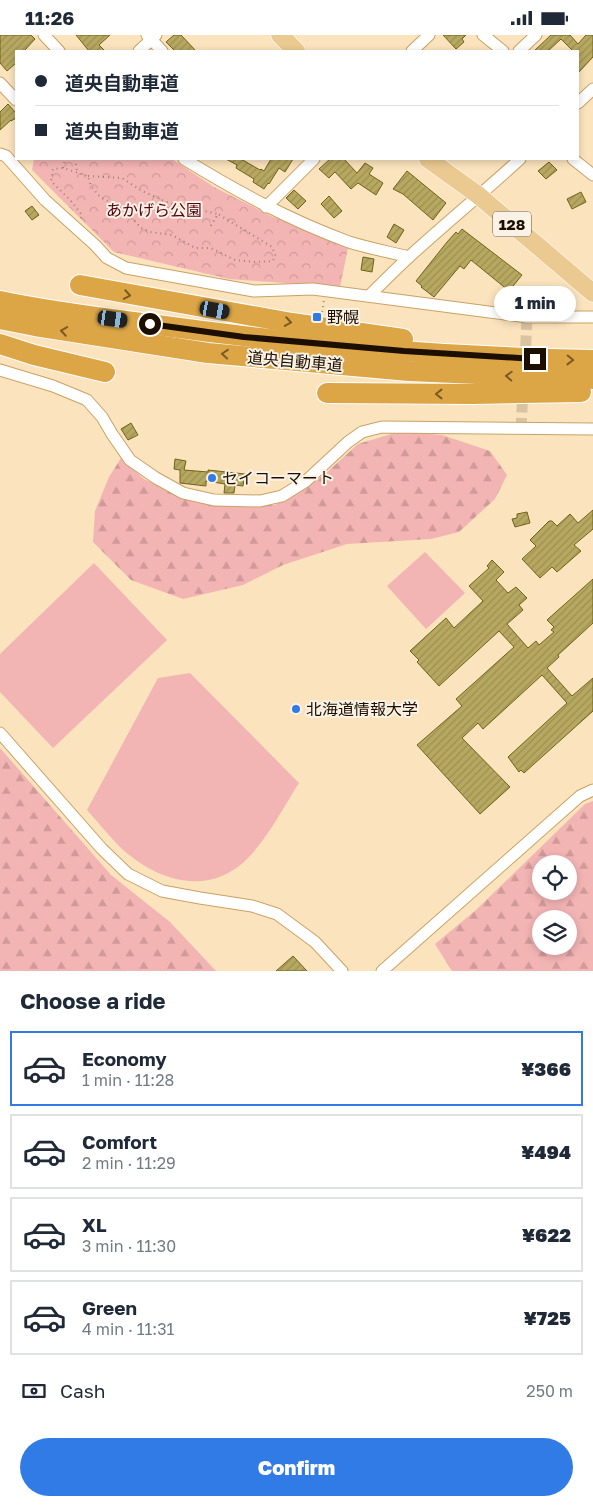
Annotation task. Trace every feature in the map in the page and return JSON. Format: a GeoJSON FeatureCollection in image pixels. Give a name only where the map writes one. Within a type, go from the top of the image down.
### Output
{"type":"FeatureCollection","features":[{"type":"Feature","properties":{"kind":"highway"},"geometry":{"type":"LineString","coordinates":[[80,285],[292,323],[535,359]]}},
{"type":"Feature","properties":{"kind":"highway","name":"道央自動車道"},"geometry":{"type":"LineString","coordinates":[[0,301],[38,309],[244,337],[404,351],[535,359],[593,360]]}},
{"type":"Feature","properties":{"kind":"highway","name":"道央自動車道"},"geometry":{"type":"LineString","coordinates":[[0,319],[208,353],[409,371],[593,379]]}},
{"type":"Feature","properties":{"kind":"highway"},"geometry":{"type":"LineString","coordinates":[[0,344],[34,355],[105,372]]}},
{"type":"Feature","properties":{"kind":"highway"},"geometry":{"type":"LineString","coordinates":[[327,393],[473,394],[593,392]]}},
{"type":"Feature","properties":{"kind":"main road"},"geometry":{"type":"LineString","coordinates":[[280,35],[295,50]]}},
{"type":"Feature","properties":{"kind":"main road","name":"128"},"geometry":{"type":"LineString","coordinates":[[429,160],[478,195],[593,293]]}},
{"type":"Feature","properties":{"kind":"street"},"geometry":{"type":"LineString","coordinates":[[44,35],[58,50]]}},
{"type":"Feature","properties":{"kind":"street"},"geometry":{"type":"LineString","coordinates":[[413,50],[429,35]]}},
{"type":"Feature","properties":{"kind":"street"},"geometry":{"type":"LineString","coordinates":[[483,35],[502,50]]}},
{"type":"Feature","properties":{"kind":"street"},"geometry":{"type":"LineString","coordinates":[[520,50],[536,35]]}},
{"type":"Feature","properties":{"kind":"street"},"geometry":{"type":"LineString","coordinates":[[140,50],[152,36],[161,50]]}},
{"type":"Feature","properties":{"kind":"street"},"geometry":{"type":"LineString","coordinates":[[0,83],[15,99]]}},
{"type":"Feature","properties":{"kind":"street"},"geometry":{"type":"LineString","coordinates":[[579,102],[593,89]]}},
{"type":"Feature","properties":{"kind":"street"},"geometry":{"type":"LineString","coordinates":[[0,154],[19,163],[45,200],[96,245],[107,258],[126,268],[254,291],[312,289],[527,317],[593,317]]}},
{"type":"Feature","properties":{"kind":"street"},"geometry":{"type":"LineString","coordinates":[[186,160],[282,215],[351,242],[409,257]]}},
{"type":"Feature","properties":{"kind":"street"},"geometry":{"type":"LineString","coordinates":[[266,207],[311,160]]}},
{"type":"Feature","properties":{"kind":"street"},"geometry":{"type":"LineString","coordinates":[[369,296],[409,257],[519,160]]}},
{"type":"Feature","properties":{"kind":"street"},"geometry":{"type":"LineString","coordinates":[[574,160],[593,175]]}},
{"type":"Feature","properties":{"kind":"street"},"geometry":{"type":"LineString","coordinates":[[0,371],[53,386],[87,400],[102,417],[130,460],[156,478],[183,493],[214,500],[260,501],[282,496],[306,481],[348,443],[362,433],[382,427],[593,429]]}},
{"type":"Feature","properties":{"kind":"street"},"geometry":{"type":"LineString","coordinates":[[0,733],[102,849],[128,874],[162,891],[200,899],[252,906],[277,914],[315,942],[342,971]]}},
{"type":"Feature","properties":{"kind":"street"},"geometry":{"type":"LineString","coordinates":[[382,971],[580,796],[593,790]]}},
{"type":"Feature","properties":{"kind":"path"},"geometry":{"type":"LineString","coordinates":[[62,168],[65,160]]}},
{"type":"Feature","properties":{"kind":"path"},"geometry":{"type":"LineString","coordinates":[[75,160],[77,172]]}},
{"type":"Feature","properties":{"kind":"path"},"geometry":{"type":"LineString","coordinates":[[77,228],[82,215],[72,201],[51,181],[53,169],[62,168],[88,175],[122,178],[142,191],[169,203],[218,214],[272,247],[274,255],[272,261],[236,260],[211,248],[195,248],[172,235],[150,232],[141,228],[124,209],[100,197],[91,186],[88,175]]}},
{"type":"Feature","properties":{"kind":"path"},"geometry":{"type":"LineString","coordinates":[[210,227],[218,214]]}},
{"type":"Feature","properties":{"kind":"green space","name":"あかげら公園"},"geometry":{"type":"Polygon","coordinates":[[[34,160],[174,160],[214,187],[271,216],[348,248],[340,287],[229,279],[114,252],[32,170],[34,160]]]}},
{"type":"Feature","properties":{"kind":"green space"},"geometry":{"type":"Polygon","coordinates":[[[401,431],[442,435],[490,451],[507,475],[495,499],[459,532],[431,539],[347,544],[283,565],[243,585],[183,599],[131,580],[93,542],[95,511],[109,477],[121,458],[144,479],[197,503],[275,505],[324,475],[358,444],[401,431]]]}},
{"type":"Feature","properties":{"kind":"green space"},"geometry":{"type":"Polygon","coordinates":[[[425,552],[465,593],[426,629],[387,586],[425,552]]]}},
{"type":"Feature","properties":{"kind":"green space"},"geometry":{"type":"Polygon","coordinates":[[[94,563],[167,640],[53,748],[0,692],[0,654],[94,563]]]}},
{"type":"Feature","properties":{"kind":"green space"},"geometry":{"type":"Polygon","coordinates":[[[190,673],[299,783],[269,831],[248,858],[233,870],[217,878],[200,881],[166,876],[134,859],[111,838],[87,810],[158,678],[190,673]]]}},
{"type":"Feature","properties":{"kind":"green space"},"geometry":{"type":"Polygon","coordinates":[[[0,748],[111,875],[170,922],[216,971],[0,971],[0,748]]]}},
{"type":"Feature","properties":{"kind":"green space"},"geometry":{"type":"Polygon","coordinates":[[[593,801],[593,971],[452,971],[435,944],[476,910],[532,856],[532,900],[577,900],[577,855],[533,855],[585,804],[593,801]]]}},
{"type":"Feature","properties":{"kind":"building"},"geometry":{"type":"Polygon","coordinates":[[[0,35],[31,35],[35,39],[25,50],[15,50],[15,64],[7,71],[0,63],[0,35]]]}},
{"type":"Feature","properties":{"kind":"building"},"geometry":{"type":"Polygon","coordinates":[[[76,35],[110,35],[99,45],[104,50],[88,50],[76,35]]]}},
{"type":"Feature","properties":{"kind":"building"},"geometry":{"type":"Polygon","coordinates":[[[174,35],[181,35],[195,50],[174,50],[166,42],[174,35]]]}},
{"type":"Feature","properties":{"kind":"building"},"geometry":{"type":"Polygon","coordinates":[[[443,35],[466,35],[462,39],[464,42],[456,49],[443,35]]]}},
{"type":"Feature","properties":{"kind":"building"},"geometry":{"type":"Polygon","coordinates":[[[551,35],[570,35],[578,44],[586,35],[593,35],[593,57],[579,72],[579,50],[572,50],[561,39],[549,50],[535,50],[551,35]]]}},
{"type":"Feature","properties":{"kind":"building"},"geometry":{"type":"Polygon","coordinates":[[[8,104],[15,112],[15,119],[0,130],[0,112],[8,104]]]}},
{"type":"Feature","properties":{"kind":"building"},"geometry":{"type":"Polygon","coordinates":[[[228,160],[243,160],[264,171],[270,160],[292,160],[285,172],[279,168],[264,189],[253,182],[254,179],[236,168],[237,165],[228,160]]]}},
{"type":"Feature","properties":{"kind":"building"},"geometry":{"type":"Polygon","coordinates":[[[329,160],[345,160],[357,173],[365,163],[373,168],[369,174],[383,183],[376,195],[358,183],[351,189],[335,172],[329,178],[319,169],[329,160]]]}},
{"type":"Feature","properties":{"kind":"building"},"geometry":{"type":"Polygon","coordinates":[[[549,162],[557,170],[546,179],[538,171],[549,162]]]}},
{"type":"Feature","properties":{"kind":"building"},"geometry":{"type":"Polygon","coordinates":[[[407,171],[446,203],[433,220],[403,194],[393,189],[407,171]]]}},
{"type":"Feature","properties":{"kind":"building"},"geometry":{"type":"Polygon","coordinates":[[[294,190],[306,201],[298,209],[286,198],[294,190]]]}},
{"type":"Feature","properties":{"kind":"building"},"geometry":{"type":"Polygon","coordinates":[[[581,192],[586,202],[572,209],[567,199],[581,192]]]}},
{"type":"Feature","properties":{"kind":"building"},"geometry":{"type":"Polygon","coordinates":[[[329,196],[342,211],[334,218],[321,204],[329,196]]]}},
{"type":"Feature","properties":{"kind":"building"},"geometry":{"type":"Polygon","coordinates":[[[32,206],[39,215],[32,220],[25,211],[32,206]]]}},
{"type":"Feature","properties":{"kind":"building"},"geometry":{"type":"Polygon","coordinates":[[[394,224],[404,230],[396,243],[387,237],[394,224]]]}},
{"type":"Feature","properties":{"kind":"building"},"geometry":{"type":"Polygon","coordinates":[[[462,229],[522,275],[509,291],[471,260],[464,269],[460,266],[434,297],[416,281],[447,242],[456,232],[458,234],[462,229]]]}},
{"type":"Feature","properties":{"kind":"building"},"geometry":{"type":"Polygon","coordinates":[[[363,257],[374,259],[372,272],[361,270],[363,257]]]}},
{"type":"Feature","properties":{"kind":"building"},"geometry":{"type":"Polygon","coordinates":[[[131,423],[138,435],[128,440],[121,429],[131,423]]]}},
{"type":"Feature","properties":{"kind":"building","name":"セイコーマート"},"geometry":{"type":"Polygon","coordinates":[[[175,459],[186,461],[184,470],[208,472],[208,470],[245,474],[243,486],[235,485],[234,493],[224,493],[225,484],[206,481],[206,486],[180,483],[180,470],[174,469],[175,459]]]}},
{"type":"Feature","properties":{"kind":"building"},"geometry":{"type":"Polygon","coordinates":[[[593,510],[593,529],[574,545],[581,551],[557,572],[552,567],[540,578],[522,559],[536,546],[530,540],[549,521],[552,521],[557,526],[570,514],[578,523],[593,510]]]}},
{"type":"Feature","properties":{"kind":"building"},"geometry":{"type":"Polygon","coordinates":[[[527,512],[530,523],[515,527],[512,519],[517,518],[517,514],[527,512]]]}},
{"type":"Feature","properties":{"kind":"building"},"geometry":{"type":"Polygon","coordinates":[[[492,560],[504,572],[496,580],[508,593],[516,587],[527,598],[519,605],[523,610],[507,624],[528,648],[536,641],[539,645],[554,632],[551,630],[554,627],[547,620],[593,579],[593,623],[558,655],[559,657],[547,668],[572,696],[593,678],[593,711],[524,773],[521,770],[519,772],[508,757],[567,703],[542,675],[483,729],[478,723],[462,738],[510,787],[480,814],[417,745],[462,706],[456,699],[514,647],[499,631],[439,686],[417,662],[419,660],[410,651],[446,618],[454,628],[483,601],[469,586],[489,568],[487,566],[492,560]]]}},
{"type":"Feature","properties":{"kind":"building"},"geometry":{"type":"Polygon","coordinates":[[[293,956],[307,971],[276,971],[293,956]]]}},
{"type":"Feature","properties":{"kind":"tunnel"},"geometry":{"type":"LineString","coordinates":[[525,363],[527,317]]}},
{"type":"Feature","properties":{"kind":"tunnel"},"geometry":{"type":"LineString","coordinates":[[521,429],[523,389]]}},
{"type":"Feature","properties":{"kind":"place","name":"野幌"},"geometry":{"type":"Point","coordinates":[317,317]}},
{"type":"Feature","properties":{"kind":"place","name":"セイコーマート"},"geometry":{"type":"Point","coordinates":[212,478]}},
{"type":"Feature","properties":{"kind":"place","name":"北海道情報大学"},"geometry":{"type":"Point","coordinates":[296,709]}},
{"type":"Feature","properties":{"kind":"route"},"geometry":{"type":"LineString","coordinates":[[150,324],[244,337],[404,351],[535,359]]}}]}
